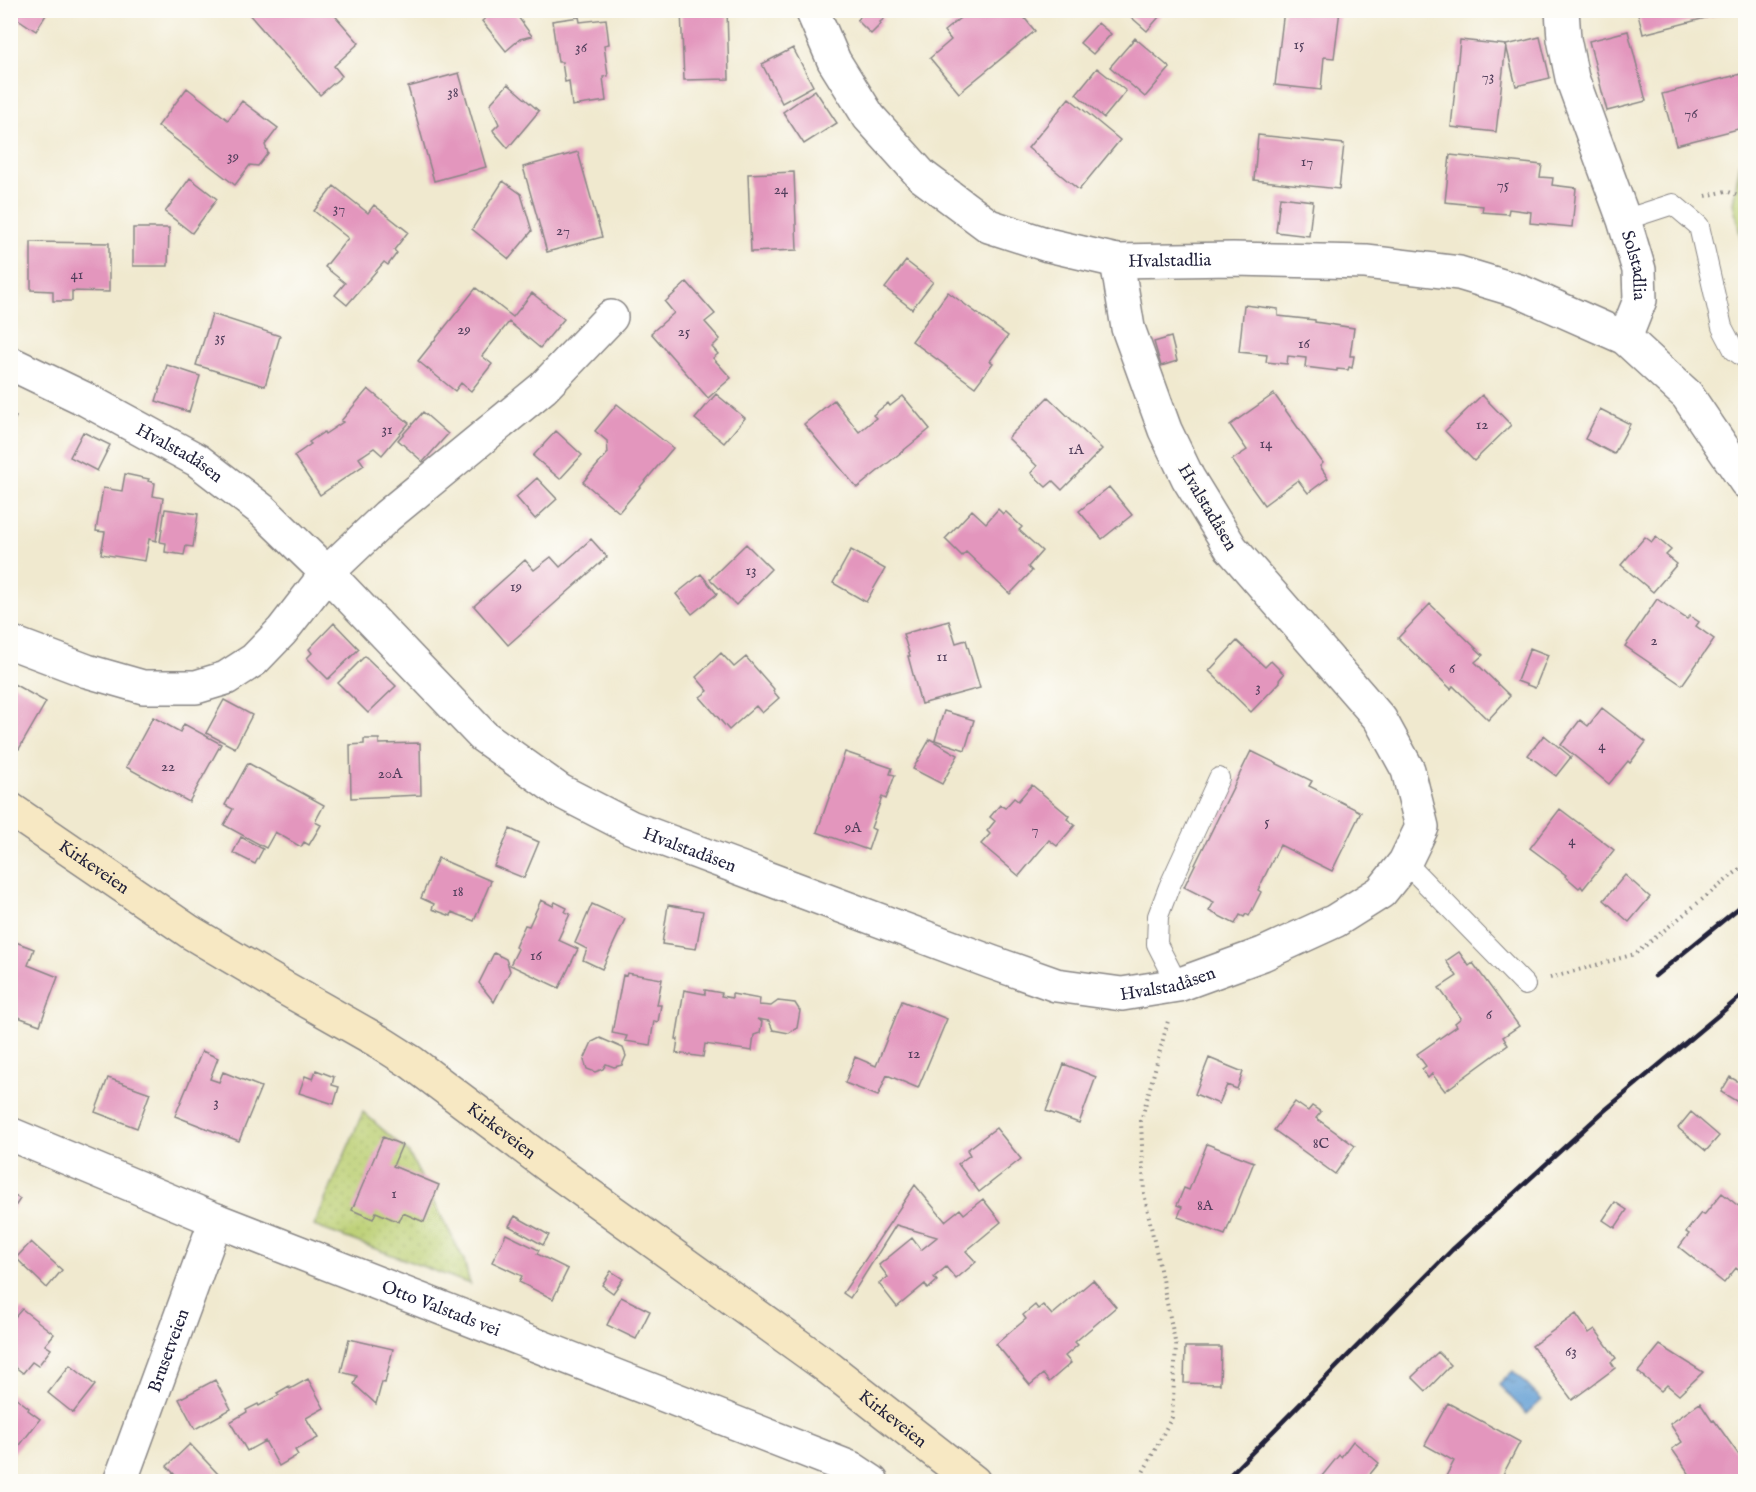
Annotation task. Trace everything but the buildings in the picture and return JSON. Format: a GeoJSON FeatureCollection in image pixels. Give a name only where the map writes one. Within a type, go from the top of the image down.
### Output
{"type":"FeatureCollection","features":[{"type":"Feature","properties":{"kind":"main road","name":"Kirkeveien"},"geometry":{"type":"LineString","coordinates":[[10,809],[190,932],[337,1016],[411,1062],[825,1365],[974,1482]]}},
{"type":"Feature","properties":{"kind":"street","name":"Hvalstadlia"},"geometry":{"type":"LineString","coordinates":[[812,10],[834,61],[869,117],[922,176],[989,226],[1048,245],[1117,261],[1233,259],[1366,261],[1459,273],[1520,291],[1625,338]]}},
{"type":"Feature","properties":{"kind":"street","name":"Solstadlia"},"geometry":{"type":"LineString","coordinates":[[1562,10],[1564,39],[1572,78],[1624,220],[1639,270],[1640,300],[1625,338]]}},
{"type":"Feature","properties":{"kind":"street","name":"Hvalstadåsen"},"geometry":{"type":"LineString","coordinates":[[10,363],[87,400],[197,460],[262,510],[327,573],[483,736],[561,791],[630,827],[1056,985],[1122,994],[1178,985],[1263,954],[1335,921],[1381,892],[1406,862],[1422,827],[1408,770],[1380,719],[1230,548],[1188,478],[1165,430],[1128,328],[1117,261]]}},
{"type":"Feature","properties":{"kind":"street"},"geometry":{"type":"LineString","coordinates":[[10,642],[87,671],[143,687],[196,687],[226,678],[254,660],[282,631],[327,573],[387,516],[543,388],[611,317]]}},
{"type":"Feature","properties":{"kind":"street"},"geometry":{"type":"LineString","coordinates":[[1625,338],[1687,395],[1746,482]]}},
{"type":"Feature","properties":{"kind":"street","name":"Otto Valstads vei"},"geometry":{"type":"LineString","coordinates":[[10,1134],[216,1220],[851,1468],[872,1482]]}},
{"type":"Feature","properties":{"kind":"street","name":"Brusetveien"},"geometry":{"type":"LineString","coordinates":[[120,1482],[216,1220]]}},
{"type":"Feature","properties":{"kind":"lane"},"geometry":{"type":"LineString","coordinates":[[1624,220],[1673,204],[1699,226],[1722,327],[1734,350],[1746,359]]}},
{"type":"Feature","properties":{"kind":"lane"},"geometry":{"type":"LineString","coordinates":[[1178,985],[1157,944],[1158,916],[1169,886],[1219,778]]}},
{"type":"Feature","properties":{"kind":"lane"},"geometry":{"type":"LineString","coordinates":[[1406,862],[1525,985]]}},
{"type":"Feature","properties":{"kind":"path"},"geometry":{"type":"LineString","coordinates":[[1525,985],[1635,954],[1746,864]]}},
{"type":"Feature","properties":{"kind":"path"},"geometry":{"type":"LineString","coordinates":[[1138,1482],[1172,1417],[1176,1346],[1144,1193],[1141,1121],[1178,985]]}},
{"type":"Feature","properties":{"kind":"green space"},"geometry":{"type":"Polygon","coordinates":[[[1746,161],[1745,255],[1733,203],[1740,163],[1746,161]]]}},
{"type":"Feature","properties":{"kind":"green space"},"geometry":{"type":"Polygon","coordinates":[[[363,1112],[408,1152],[464,1260],[470,1284],[314,1226],[363,1112]]]}},
{"type":"Feature","properties":{"kind":"water"},"geometry":{"type":"Polygon","coordinates":[[[1513,1371],[1542,1400],[1527,1414],[1499,1385],[1513,1371]]]}},
{"type":"Feature","properties":{"kind":"railway"},"geometry":{"type":"LineString","coordinates":[[1655,976],[1746,902]]}},
{"type":"Feature","properties":{"kind":"railway"},"geometry":{"type":"LineString","coordinates":[[1223,1482],[1452,1250],[1604,1111],[1746,992]]}}]}
